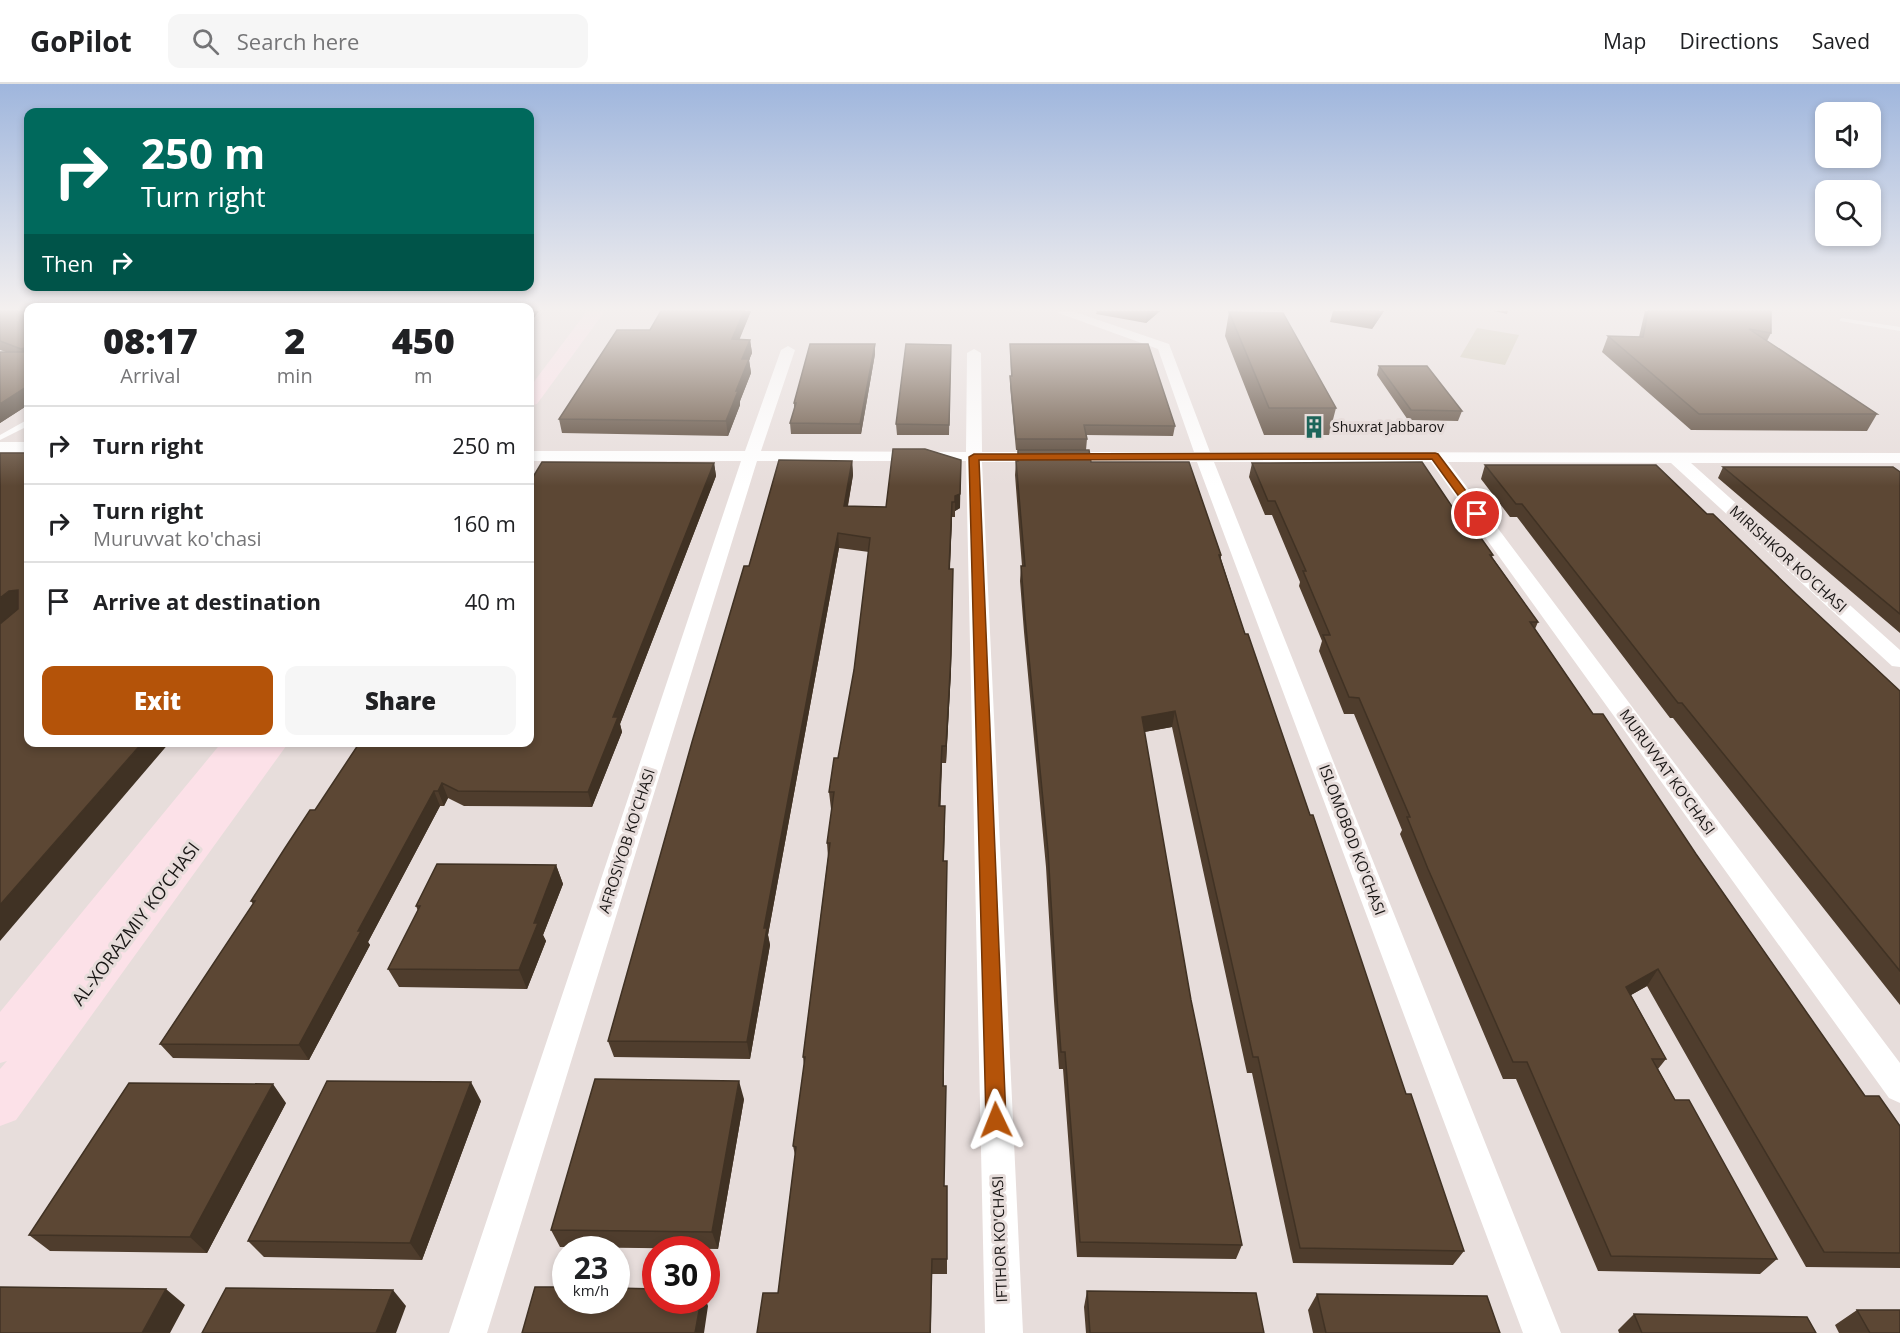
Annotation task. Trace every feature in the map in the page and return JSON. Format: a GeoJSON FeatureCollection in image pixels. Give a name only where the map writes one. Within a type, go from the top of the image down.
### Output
{"type":"FeatureCollection","features":[{"type":"Feature","properties":{"kind":"main road"},"geometry":{"type":"LineString","coordinates":[[534,395],[553,369]]}},
{"type":"Feature","properties":{"kind":"main road","name":"AL-XORAZMIY KO’CHASI"},"geometry":{"type":"LineString","coordinates":[[0,1044],[236,747]]}},
{"type":"Feature","properties":{"kind":"main road","name":"AL-XORAZMIY KO’CHASI"},"geometry":{"type":"LineString","coordinates":[[0,1105],[269,747]]}},
{"type":"Feature","properties":{"kind":"street","name":"AFROSIYOB KO'CHASI"},"geometry":{"type":"LineString","coordinates":[[468,1333],[751,456],[781,369]]}},
{"type":"Feature","properties":{"kind":"street","name":"IFTIHOR KO'CHASI"},"geometry":{"type":"LineString","coordinates":[[974,369],[974,457],[1004,1333]]}},
{"type":"Feature","properties":{"kind":"street","name":"ISLOMOBOD KO'CHASI"},"geometry":{"type":"LineString","coordinates":[[1172,369],[1204,458],[1542,1333]]}},
{"type":"Feature","properties":{"kind":"street"},"geometry":{"type":"LineString","coordinates":[[3,446],[24,447]]}},
{"type":"Feature","properties":{"kind":"street"},"geometry":{"type":"LineString","coordinates":[[534,456],[1892,458],[1900,469]]}},
{"type":"Feature","properties":{"kind":"street","name":"MURUVVAT KO'CHASI"},"geometry":{"type":"LineString","coordinates":[[1435,456],[1900,1088]]}},
{"type":"Feature","properties":{"kind":"street","name":"MIRISHKOR KO'CHASI"},"geometry":{"type":"LineString","coordinates":[[1676,458],[1900,661]]}},
{"type":"Feature","properties":{"kind":"lane"},"geometry":{"type":"LineString","coordinates":[[3,446],[24,427]]}},
{"type":"Feature","properties":{"kind":"building"},"geometry":{"type":"Polygon","coordinates":[[[0,369],[24,369],[24,389],[0,404],[0,369]]]}},
{"type":"Feature","properties":{"kind":"building"},"geometry":{"type":"Polygon","coordinates":[[[591,369],[745,369],[726,421],[559,419],[591,369]]]}},
{"type":"Feature","properties":{"kind":"building"},"geometry":{"type":"Polygon","coordinates":[[[803,369],[870,369],[860,424],[790,423],[796,403],[794,403],[803,369]]]}},
{"type":"Feature","properties":{"kind":"building"},"geometry":{"type":"Polygon","coordinates":[[[903,369],[950,369],[949,425],[896,424],[903,369]]]}},
{"type":"Feature","properties":{"kind":"building"},"geometry":{"type":"Polygon","coordinates":[[[1012,369],[1156,369],[1175,426],[1084,425],[1087,439],[1016,439],[1010,376],[1012,376],[1012,369]]]}},
{"type":"Feature","properties":{"kind":"building"},"geometry":{"type":"Polygon","coordinates":[[[1253,369],[1314,369],[1336,408],[1269,408],[1253,369]]]}},
{"type":"Feature","properties":{"kind":"building"},"geometry":{"type":"Polygon","coordinates":[[[1381,369],[1430,369],[1462,411],[1411,410],[1381,369]]]}},
{"type":"Feature","properties":{"kind":"building"},"geometry":{"type":"Polygon","coordinates":[[[1647,369],[1810,369],[1877,414],[1699,414],[1647,369]]]}},
{"type":"Feature","properties":{"kind":"building"},"geometry":{"type":"Polygon","coordinates":[[[893,449],[925,449],[961,460],[960,494],[955,496],[955,502],[952,502],[949,569],[953,569],[951,655],[946,746],[942,746],[939,806],[945,806],[943,861],[947,861],[943,1086],[946,1086],[944,1186],[947,1186],[947,1259],[932,1259],[930,1333],[757,1333],[763,1293],[778,1293],[796,1147],[793,1146],[805,1057],[803,1057],[830,843],[827,843],[834,792],[829,792],[834,758],[838,758],[854,670],[870,538],[838,533],[764,928],[767,928],[747,1042],[608,1041],[692,742],[744,566],[749,566],[779,460],[852,461],[844,506],[886,507],[893,449]]]}},
{"type":"Feature","properties":{"kind":"building"},"geometry":{"type":"Polygon","coordinates":[[[1018,450],[1089,450],[1091,462],[1189,462],[1245,634],[1248,634],[1310,815],[1313,815],[1406,1094],[1411,1094],[1464,1251],[1300,1248],[1258,1057],[1253,1057],[1175,711],[1142,717],[1191,1000],[1242,1245],[1080,1242],[1065,1052],[1061,1052],[1048,851],[1021,566],[1025,566],[1016,461],[1018,461],[1018,450]]]}},
{"type":"Feature","properties":{"kind":"building"},"geometry":{"type":"Polygon","coordinates":[[[0,453],[24,453],[24,747],[139,747],[0,905],[0,624],[18,609],[18,590],[9,591],[0,598],[0,453]]]}},
{"type":"Feature","properties":{"kind":"building"},"geometry":{"type":"Polygon","coordinates":[[[542,462],[714,463],[613,717],[618,717],[588,792],[458,791],[442,783],[438,791],[434,791],[299,1045],[160,1044],[255,901],[251,901],[310,810],[315,810],[357,747],[534,747],[534,475],[542,462]]]}},
{"type":"Feature","properties":{"kind":"building"},"geometry":{"type":"Polygon","coordinates":[[[1422,462],[1455,511],[1462,511],[1493,555],[1490,555],[1538,622],[1530,622],[1593,714],[1603,714],[1696,854],[1865,1096],[1879,1096],[1900,1126],[1900,1253],[1824,1252],[1658,969],[1626,987],[1666,1059],[1652,1059],[1675,1100],[1689,1100],[1777,1259],[1611,1256],[1527,1062],[1513,1062],[1428,869],[1407,817],[1410,817],[1359,698],[1349,697],[1323,635],[1330,635],[1303,571],[1306,571],[1275,501],[1268,501],[1252,463],[1422,462]]]}},
{"type":"Feature","properties":{"kind":"building"},"geometry":{"type":"Polygon","coordinates":[[[1485,465],[1656,465],[1707,514],[1713,514],[1900,691],[1900,971],[1682,703],[1678,703],[1522,504],[1516,504],[1485,465]]]}},
{"type":"Feature","properties":{"kind":"building"},"geometry":{"type":"Polygon","coordinates":[[[1723,467],[1893,467],[1900,472],[1900,614],[1723,467]]]}},
{"type":"Feature","properties":{"kind":"building"},"geometry":{"type":"Polygon","coordinates":[[[437,864],[556,865],[534,923],[538,923],[519,970],[388,969],[420,906],[416,906],[437,864]]]}},
{"type":"Feature","properties":{"kind":"building"},"geometry":{"type":"Polygon","coordinates":[[[595,1079],[739,1081],[712,1232],[551,1230],[595,1079]]]}},
{"type":"Feature","properties":{"kind":"building"},"geometry":{"type":"Polygon","coordinates":[[[327,1081],[471,1082],[410,1243],[248,1241],[327,1081]]]}},
{"type":"Feature","properties":{"kind":"building"},"geometry":{"type":"Polygon","coordinates":[[[129,1083],[273,1084],[190,1237],[29,1235],[129,1083]]]}},
{"type":"Feature","properties":{"kind":"building"},"geometry":{"type":"Polygon","coordinates":[[[0,1287],[166,1289],[142,1333],[0,1333],[0,1287]]]}},
{"type":"Feature","properties":{"kind":"building"},"geometry":{"type":"Polygon","coordinates":[[[535,1287],[552,1287],[552,1314],[630,1314],[630,1288],[642,1289],[642,1314],[698,1314],[695,1333],[522,1333],[535,1287]]]}},
{"type":"Feature","properties":{"kind":"building"},"geometry":{"type":"Polygon","coordinates":[[[226,1288],[393,1290],[376,1333],[202,1333],[226,1288]]]}},
{"type":"Feature","properties":{"kind":"building"},"geometry":{"type":"Polygon","coordinates":[[[1087,1291],[1256,1293],[1264,1333],[1090,1333],[1087,1291]]]}},
{"type":"Feature","properties":{"kind":"building"},"geometry":{"type":"Polygon","coordinates":[[[1317,1294],[1487,1296],[1500,1333],[1326,1333],[1317,1294]]]}},
{"type":"Feature","properties":{"kind":"building"},"geometry":{"type":"Polygon","coordinates":[[[1857,1310],[1900,1310],[1900,1333],[1870,1333],[1857,1310]]]}},
{"type":"Feature","properties":{"kind":"building"},"geometry":{"type":"Polygon","coordinates":[[[1634,1314],[1807,1317],[1816,1333],[1642,1333],[1634,1314]]]}},
{"type":"Feature","properties":{"kind":"place","name":"Shuxrat Jabbarov"},"geometry":{"type":"Point","coordinates":[1314,427]}},
{"type":"Feature","properties":{"kind":"route"},"geometry":{"type":"LineString","coordinates":[[996,1120],[974,457],[1435,456],[1477,514]]}}]}
